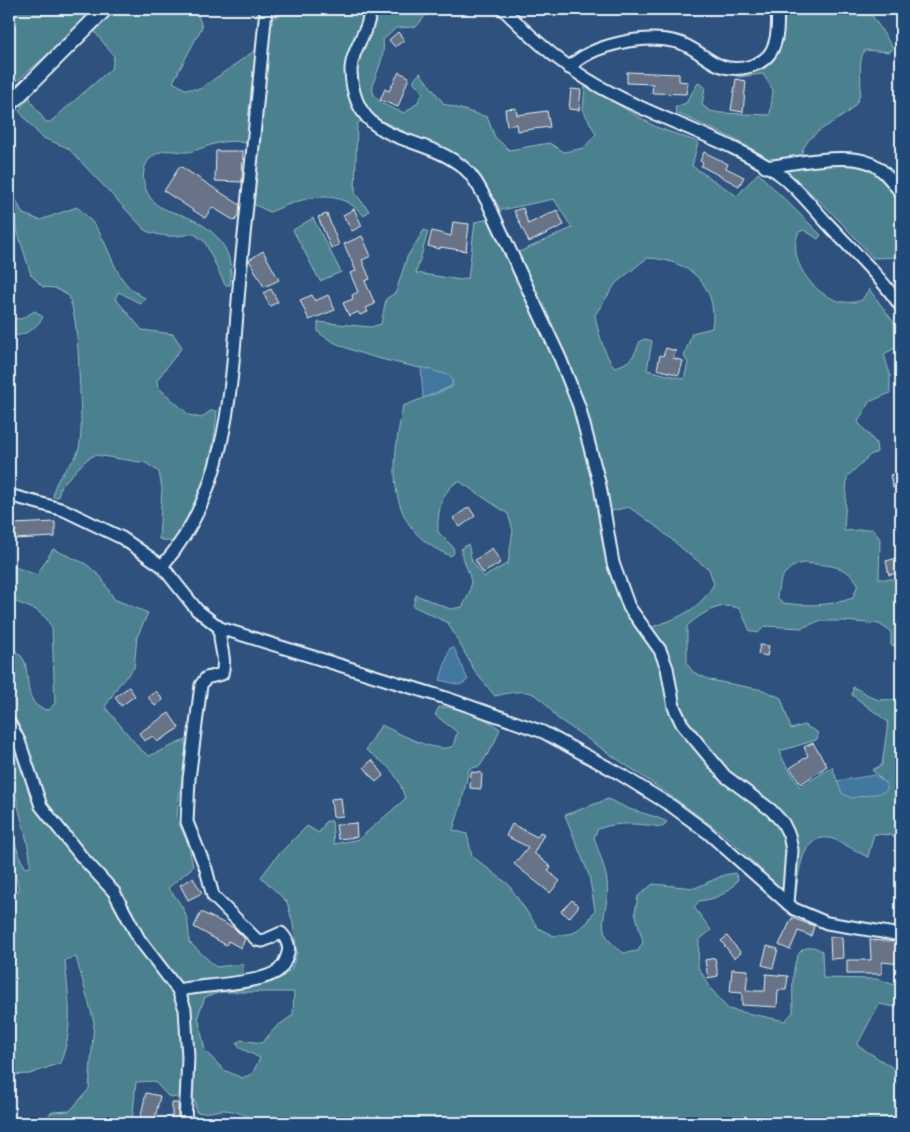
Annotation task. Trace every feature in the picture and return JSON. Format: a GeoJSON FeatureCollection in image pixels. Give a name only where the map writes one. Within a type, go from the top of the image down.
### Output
{"type":"FeatureCollection","features":[{"type":"Feature","properties":{"kind":"main road"},"geometry":{"type":"LineString","coordinates":[[9,105],[105,9]]}},
{"type":"Feature","properties":{"kind":"street"},"geometry":{"type":"LineString","coordinates":[[162,566],[184,536],[203,499],[222,444],[229,410],[234,331],[266,9]]}},
{"type":"Feature","properties":{"kind":"street"},"geometry":{"type":"LineString","coordinates":[[370,9],[370,17],[353,58],[351,69],[353,91],[363,114],[380,128],[452,160],[465,168],[476,181],[488,203],[560,358],[579,406],[600,486],[613,563],[629,607],[660,650],[667,668],[674,707],[682,724],[725,776],[771,810],[783,823],[790,835],[792,860],[788,904]]}},
{"type":"Feature","properties":{"kind":"street"},"geometry":{"type":"LineString","coordinates":[[503,9],[547,53],[616,96],[741,153],[777,172],[794,187],[869,268],[901,307]]}},
{"type":"Feature","properties":{"kind":"street"},"geometry":{"type":"LineString","coordinates":[[569,68],[578,58],[614,44],[651,40],[677,42],[720,66],[739,70],[765,58],[772,50],[777,31],[777,9]]}},
{"type":"Feature","properties":{"kind":"street"},"geometry":{"type":"LineString","coordinates":[[765,167],[827,159],[861,160],[872,163],[881,170],[901,193]]}},
{"type":"Feature","properties":{"kind":"street"},"geometry":{"type":"LineString","coordinates":[[9,495],[64,510],[89,520],[122,538],[162,566],[197,610],[220,628],[449,699],[543,732],[611,769],[673,807],[707,832],[794,909],[826,923],[901,935]]}},
{"type":"Feature","properties":{"kind":"street"},"geometry":{"type":"LineString","coordinates":[[178,990],[251,980],[277,972],[285,964],[289,949],[287,938],[281,933],[263,941],[256,940],[213,896],[206,870],[187,822],[188,794],[201,685],[202,681],[206,678],[222,674],[225,659],[219,635],[220,628]]}},
{"type":"Feature","properties":{"kind":"street"},"geometry":{"type":"LineString","coordinates":[[9,722],[19,741],[41,806],[81,856],[114,892],[139,939],[178,990],[184,1009],[188,1057],[185,1123]]}},
{"type":"Feature","properties":{"kind":"green space"},"geometry":{"type":"Polygon","coordinates":[[[9,9],[196,9],[202,27],[173,82],[185,89],[200,89],[267,42],[272,18],[282,15],[284,9],[431,9],[416,27],[396,28],[383,40],[383,53],[373,83],[373,91],[377,99],[387,106],[405,113],[417,103],[423,93],[413,81],[420,73],[444,104],[487,117],[495,137],[509,150],[549,143],[564,152],[584,148],[596,134],[583,110],[585,85],[656,127],[698,142],[692,166],[737,196],[758,173],[821,235],[818,239],[804,230],[799,232],[796,245],[797,258],[811,283],[822,293],[835,300],[849,302],[862,300],[869,289],[901,332],[897,347],[884,354],[890,375],[890,393],[869,402],[858,422],[876,443],[877,452],[870,455],[847,477],[844,531],[873,529],[880,539],[879,579],[901,579],[901,648],[891,645],[891,632],[879,624],[819,621],[802,628],[765,626],[758,633],[750,631],[740,609],[726,606],[705,613],[687,626],[687,664],[693,672],[710,680],[763,690],[781,698],[791,729],[804,725],[817,732],[818,737],[816,740],[780,751],[783,760],[800,787],[832,767],[842,793],[887,785],[872,770],[882,765],[888,722],[852,695],[853,687],[878,700],[901,699],[901,841],[890,835],[874,834],[868,857],[843,843],[829,838],[819,839],[811,843],[802,860],[795,900],[785,893],[722,833],[557,718],[550,708],[537,696],[531,693],[516,692],[495,696],[476,673],[448,623],[413,606],[416,595],[450,609],[462,607],[471,584],[461,549],[468,544],[472,561],[484,577],[508,563],[513,530],[508,514],[459,481],[444,496],[438,518],[438,532],[453,547],[454,553],[451,556],[429,544],[413,530],[403,512],[397,493],[395,473],[396,451],[403,406],[452,387],[452,379],[448,375],[380,359],[346,348],[318,332],[318,322],[371,327],[381,324],[386,299],[396,292],[407,257],[424,230],[428,232],[416,273],[461,280],[468,278],[475,222],[490,219],[506,258],[572,228],[554,199],[501,210],[477,172],[467,162],[370,115],[357,124],[355,193],[369,211],[364,216],[354,206],[343,200],[331,197],[307,199],[270,212],[253,204],[255,147],[249,144],[226,142],[189,152],[160,152],[148,161],[145,168],[144,182],[149,196],[160,207],[204,226],[220,241],[230,261],[230,285],[225,285],[205,242],[193,233],[170,236],[146,231],[68,148],[41,137],[19,111],[30,96],[31,102],[46,122],[50,122],[112,68],[114,56],[86,21],[17,81],[9,77],[9,9]],[[647,258],[616,283],[595,315],[600,335],[608,357],[615,367],[629,361],[640,341],[645,339],[652,341],[647,370],[684,379],[688,363],[684,356],[692,333],[712,328],[713,313],[711,299],[698,277],[687,269],[675,263],[647,258]],[[628,507],[600,514],[608,568],[619,600],[641,631],[683,615],[700,603],[714,584],[709,569],[649,521],[628,507]],[[803,563],[787,571],[781,579],[777,597],[782,603],[818,605],[836,603],[853,598],[858,584],[848,573],[827,565],[803,563]]]}},
{"type":"Feature","properties":{"kind":"green space"},"geometry":{"type":"Polygon","coordinates":[[[786,9],[868,9],[893,48],[890,52],[865,50],[861,63],[861,85],[858,100],[848,112],[811,137],[802,152],[811,163],[854,165],[870,169],[879,176],[901,202],[901,257],[873,258],[819,201],[773,162],[732,138],[676,113],[675,107],[686,103],[698,83],[705,87],[702,105],[710,111],[770,115],[773,90],[763,74],[738,77],[736,73],[765,68],[775,58],[786,9]]]}},
{"type":"Feature","properties":{"kind":"green space"},"geometry":{"type":"Polygon","coordinates":[[[9,186],[23,214],[40,220],[77,207],[90,219],[102,237],[120,276],[126,284],[145,298],[141,304],[119,292],[115,298],[142,330],[173,334],[182,347],[157,380],[158,387],[189,415],[201,418],[210,411],[217,411],[213,446],[205,481],[192,513],[172,542],[159,539],[162,488],[159,472],[146,463],[95,455],[86,460],[61,486],[58,497],[53,497],[57,482],[77,454],[80,441],[80,390],[76,331],[69,296],[55,288],[43,287],[31,275],[9,204],[9,186]]]}},
{"type":"Feature","properties":{"kind":"green space"},"geometry":{"type":"Polygon","coordinates":[[[313,218],[341,272],[320,281],[293,230],[313,218]]]}},
{"type":"Feature","properties":{"kind":"green space"},"geometry":{"type":"Polygon","coordinates":[[[35,311],[43,317],[37,325],[24,334],[9,335],[9,318],[21,319],[35,311]]]}},
{"type":"Feature","properties":{"kind":"green space"},"geometry":{"type":"Polygon","coordinates":[[[53,549],[86,564],[101,577],[114,599],[148,613],[137,637],[134,668],[118,686],[105,707],[140,749],[149,756],[185,740],[186,754],[177,819],[189,846],[193,867],[168,888],[185,913],[189,942],[216,967],[243,964],[243,978],[251,983],[273,982],[291,970],[297,953],[293,924],[287,902],[261,877],[277,856],[307,826],[319,833],[326,821],[332,821],[334,844],[359,839],[405,799],[399,782],[391,770],[366,750],[381,725],[437,748],[453,746],[457,732],[435,715],[439,707],[447,707],[479,716],[500,729],[494,744],[480,766],[469,769],[453,830],[467,834],[472,856],[508,884],[538,928],[554,936],[573,933],[587,923],[595,910],[589,875],[565,815],[608,799],[629,809],[667,822],[662,827],[637,824],[606,826],[598,829],[594,837],[607,881],[604,929],[613,944],[624,953],[638,951],[643,942],[635,912],[638,896],[653,884],[695,888],[724,875],[735,873],[738,879],[726,892],[711,899],[699,901],[694,907],[711,930],[699,940],[698,967],[712,990],[728,1009],[785,1021],[793,1012],[793,979],[798,955],[803,949],[814,947],[822,951],[823,978],[877,979],[901,987],[901,997],[896,1007],[879,1004],[857,1045],[901,1073],[901,1123],[260,1123],[242,1114],[228,1110],[206,1113],[196,1112],[195,1102],[168,1096],[154,1081],[136,1082],[132,1123],[40,1123],[52,1112],[70,1111],[89,1089],[94,1022],[76,957],[65,960],[69,1000],[69,1025],[65,1050],[60,1063],[30,1074],[9,1075],[9,889],[12,893],[19,891],[15,873],[9,862],[9,826],[21,860],[26,868],[30,867],[30,861],[15,790],[12,752],[24,745],[9,712],[9,647],[24,660],[30,692],[35,704],[49,710],[55,703],[52,628],[46,618],[36,610],[9,599],[9,565],[37,575],[53,549]],[[222,992],[205,997],[198,1016],[205,1051],[224,1070],[242,1078],[252,1074],[260,1058],[240,1048],[237,1043],[241,1040],[262,1043],[276,1027],[293,1015],[294,992],[222,992]]]}},
{"type":"Feature","properties":{"kind":"water"},"geometry":{"type":"Polygon","coordinates":[[[421,367],[448,375],[452,379],[452,386],[423,398],[421,367]]]}},
{"type":"Feature","properties":{"kind":"water"},"geometry":{"type":"Polygon","coordinates":[[[450,648],[454,648],[468,680],[460,685],[440,680],[450,648]]]}},
{"type":"Feature","properties":{"kind":"water"},"geometry":{"type":"Polygon","coordinates":[[[875,775],[887,785],[887,790],[881,793],[851,798],[842,793],[837,781],[875,775]]]}},
{"type":"Feature","properties":{"kind":"building"},"geometry":{"type":"Polygon","coordinates":[[[398,32],[404,40],[395,47],[389,40],[398,32]]]}},
{"type":"Feature","properties":{"kind":"building"},"geometry":{"type":"Polygon","coordinates":[[[399,72],[409,77],[398,107],[380,100],[385,89],[389,91],[399,72]]]}},
{"type":"Feature","properties":{"kind":"building"},"geometry":{"type":"Polygon","coordinates":[[[627,72],[679,74],[679,81],[688,82],[686,94],[652,93],[653,84],[627,83],[627,72]]]}},
{"type":"Feature","properties":{"kind":"building"},"geometry":{"type":"Polygon","coordinates":[[[736,79],[746,81],[743,112],[731,110],[736,79]]]}},
{"type":"Feature","properties":{"kind":"building"},"geometry":{"type":"Polygon","coordinates":[[[571,89],[581,90],[579,110],[569,109],[571,89]]]}},
{"type":"Feature","properties":{"kind":"building"},"geometry":{"type":"Polygon","coordinates":[[[516,108],[517,115],[547,111],[550,127],[517,131],[516,124],[507,126],[505,109],[516,108]]]}},
{"type":"Feature","properties":{"kind":"building"},"geometry":{"type":"Polygon","coordinates":[[[216,151],[243,151],[242,182],[215,181],[216,151]]]}},
{"type":"Feature","properties":{"kind":"building"},"geometry":{"type":"Polygon","coordinates":[[[704,152],[728,164],[726,168],[744,177],[739,186],[701,166],[703,163],[700,161],[704,152]]]}},
{"type":"Feature","properties":{"kind":"building"},"geometry":{"type":"Polygon","coordinates":[[[180,166],[240,205],[239,214],[235,221],[212,207],[205,218],[164,191],[180,166]]]}},
{"type":"Feature","properties":{"kind":"building"},"geometry":{"type":"Polygon","coordinates":[[[523,208],[528,224],[557,210],[564,225],[529,242],[514,211],[523,208]]]}},
{"type":"Feature","properties":{"kind":"building"},"geometry":{"type":"Polygon","coordinates":[[[354,209],[362,226],[352,231],[343,215],[354,209]]]}},
{"type":"Feature","properties":{"kind":"building"},"geometry":{"type":"Polygon","coordinates":[[[327,214],[339,245],[331,248],[318,217],[327,214]]]}},
{"type":"Feature","properties":{"kind":"building"},"geometry":{"type":"Polygon","coordinates":[[[453,222],[469,224],[466,251],[428,246],[432,231],[451,236],[453,222]]]}},
{"type":"Feature","properties":{"kind":"building"},"geometry":{"type":"Polygon","coordinates":[[[362,236],[371,256],[362,260],[370,279],[365,281],[375,304],[366,308],[368,312],[360,315],[358,312],[349,316],[343,303],[353,299],[352,295],[358,292],[350,273],[356,271],[344,244],[362,236]]]}},
{"type":"Feature","properties":{"kind":"building"},"geometry":{"type":"Polygon","coordinates":[[[263,251],[279,280],[264,287],[249,260],[263,251]]]}},
{"type":"Feature","properties":{"kind":"building"},"geometry":{"type":"Polygon","coordinates":[[[271,289],[278,302],[270,306],[263,293],[271,289]]]}},
{"type":"Feature","properties":{"kind":"building"},"geometry":{"type":"Polygon","coordinates":[[[312,295],[315,301],[328,295],[335,310],[309,320],[300,300],[312,295]]]}},
{"type":"Feature","properties":{"kind":"building"},"geometry":{"type":"Polygon","coordinates":[[[666,348],[676,351],[673,358],[683,361],[679,375],[657,369],[660,355],[663,356],[666,348]]]}},
{"type":"Feature","properties":{"kind":"building"},"geometry":{"type":"Polygon","coordinates":[[[901,473],[901,486],[893,488],[890,475],[901,473]]]}},
{"type":"Feature","properties":{"kind":"building"},"geometry":{"type":"Polygon","coordinates":[[[469,507],[475,516],[460,527],[453,518],[469,507]]]}},
{"type":"Feature","properties":{"kind":"building"},"geometry":{"type":"Polygon","coordinates":[[[55,522],[55,537],[14,539],[13,524],[55,522]]]}},
{"type":"Feature","properties":{"kind":"building"},"geometry":{"type":"Polygon","coordinates":[[[492,548],[500,561],[499,564],[483,573],[475,560],[492,548]]]}},
{"type":"Feature","properties":{"kind":"building"},"geometry":{"type":"Polygon","coordinates":[[[901,557],[901,572],[889,575],[886,561],[901,557]]]}},
{"type":"Feature","properties":{"kind":"building"},"geometry":{"type":"Polygon","coordinates":[[[760,645],[769,646],[767,656],[758,654],[760,645]]]}},
{"type":"Feature","properties":{"kind":"building"},"geometry":{"type":"Polygon","coordinates":[[[129,687],[135,696],[121,706],[115,697],[129,687]]]}},
{"type":"Feature","properties":{"kind":"building"},"geometry":{"type":"Polygon","coordinates":[[[156,691],[163,700],[155,706],[148,697],[156,691]]]}},
{"type":"Feature","properties":{"kind":"building"},"geometry":{"type":"Polygon","coordinates":[[[169,713],[179,728],[157,742],[153,736],[144,741],[139,733],[169,713]]]}},
{"type":"Feature","properties":{"kind":"building"},"geometry":{"type":"Polygon","coordinates":[[[813,743],[827,766],[801,784],[790,768],[808,756],[804,747],[813,743]]]}},
{"type":"Feature","properties":{"kind":"building"},"geometry":{"type":"Polygon","coordinates":[[[372,760],[384,775],[376,782],[364,767],[372,760]]]}},
{"type":"Feature","properties":{"kind":"building"},"geometry":{"type":"Polygon","coordinates":[[[471,772],[482,773],[481,789],[470,788],[471,772]]]}},
{"type":"Feature","properties":{"kind":"building"},"geometry":{"type":"Polygon","coordinates":[[[341,798],[343,816],[333,817],[331,799],[341,798]]]}},
{"type":"Feature","properties":{"kind":"building"},"geometry":{"type":"Polygon","coordinates":[[[356,823],[357,837],[338,839],[336,825],[356,823]]]}},
{"type":"Feature","properties":{"kind":"building"},"geometry":{"type":"Polygon","coordinates":[[[512,824],[537,837],[540,832],[544,834],[534,853],[551,867],[548,871],[560,881],[550,893],[514,864],[528,847],[506,836],[512,824]]]}},
{"type":"Feature","properties":{"kind":"building"},"geometry":{"type":"Polygon","coordinates":[[[193,878],[202,893],[188,900],[180,885],[193,878]]]}},
{"type":"Feature","properties":{"kind":"building"},"geometry":{"type":"Polygon","coordinates":[[[572,900],[579,906],[569,918],[561,911],[572,900]]]}},
{"type":"Feature","properties":{"kind":"building"},"geometry":{"type":"Polygon","coordinates":[[[201,912],[234,928],[245,939],[241,948],[228,941],[226,945],[194,927],[201,912]]]}},
{"type":"Feature","properties":{"kind":"building"},"geometry":{"type":"Polygon","coordinates":[[[792,918],[814,926],[811,936],[798,931],[790,950],[779,945],[792,918]]]}},
{"type":"Feature","properties":{"kind":"building"},"geometry":{"type":"Polygon","coordinates":[[[727,936],[741,953],[734,958],[721,941],[727,936]]]}},
{"type":"Feature","properties":{"kind":"building"},"geometry":{"type":"Polygon","coordinates":[[[830,937],[842,937],[843,958],[831,959],[830,937]]]}},
{"type":"Feature","properties":{"kind":"building"},"geometry":{"type":"Polygon","coordinates":[[[870,940],[901,942],[901,964],[882,962],[882,974],[847,974],[847,960],[871,960],[870,940]]]}},
{"type":"Feature","properties":{"kind":"building"},"geometry":{"type":"Polygon","coordinates":[[[767,946],[778,949],[773,968],[762,965],[767,946]]]}},
{"type":"Feature","properties":{"kind":"building"},"geometry":{"type":"Polygon","coordinates":[[[715,958],[718,976],[708,978],[705,960],[715,958]]]}},
{"type":"Feature","properties":{"kind":"building"},"geometry":{"type":"Polygon","coordinates":[[[732,969],[748,970],[746,991],[765,991],[766,974],[788,976],[786,990],[778,990],[777,1007],[742,1005],[742,993],[730,992],[732,969]]]}},
{"type":"Feature","properties":{"kind":"building"},"geometry":{"type":"Polygon","coordinates":[[[146,1093],[160,1096],[154,1123],[139,1123],[146,1093]]]}},
{"type":"Feature","properties":{"kind":"building"},"geometry":{"type":"Polygon","coordinates":[[[172,1103],[178,1103],[178,1120],[172,1120],[172,1103]]]}}]}
